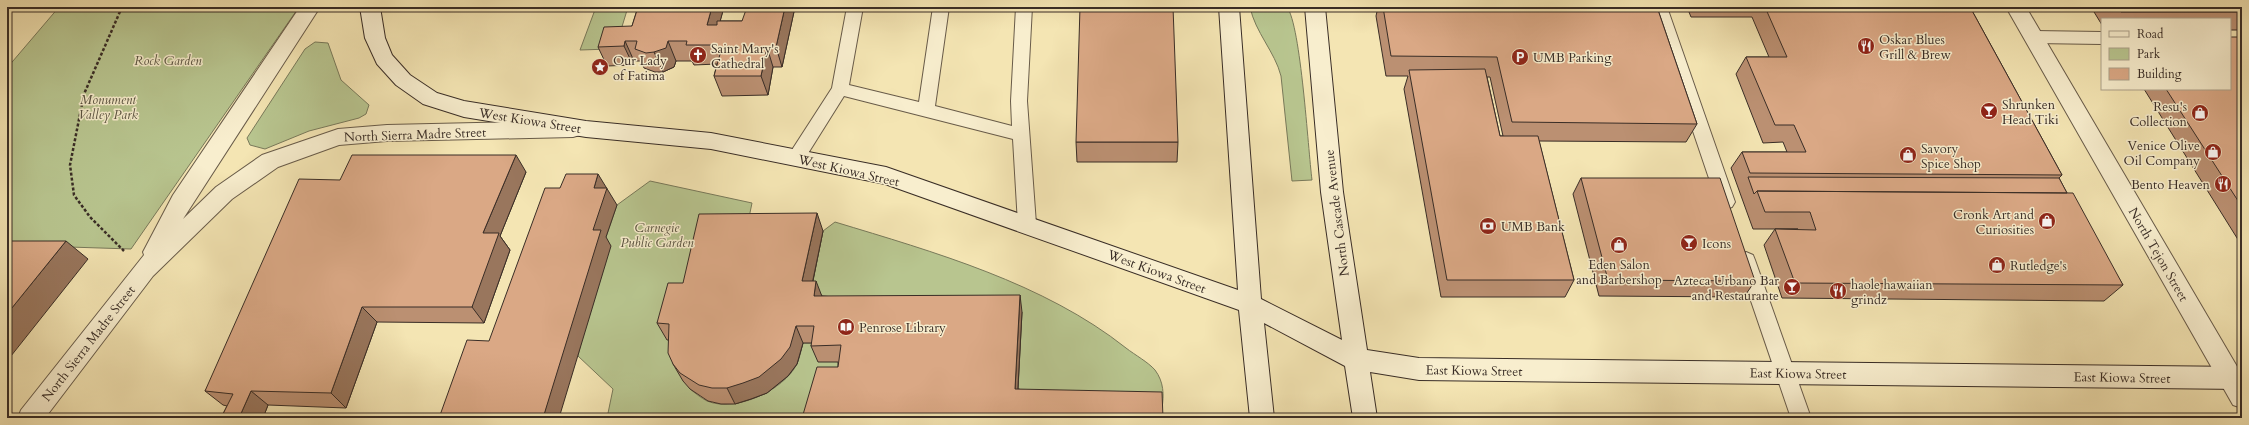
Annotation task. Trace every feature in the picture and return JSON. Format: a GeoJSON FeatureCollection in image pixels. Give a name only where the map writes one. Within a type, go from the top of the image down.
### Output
{"type":"FeatureCollection","features":[{"type":"Feature","properties":{"kind":"main road","name":"North Sierra Madre Street"},"geometry":{"type":"LineString","coordinates":[[145,269],[181,201],[310,7]]}},
{"type":"Feature","properties":{"kind":"main road","name":"West Kiowa Street"},"geometry":{"type":"LineString","coordinates":[[370,7],[375,38],[384,59],[402,80],[430,99],[464,109],[586,129],[711,141],[886,176],[1027,224],[1250,304],[1355,359]]}},
{"type":"Feature","properties":{"kind":"main road"},"geometry":{"type":"LineString","coordinates":[[1229,7],[1250,304],[1262,418]]}},
{"type":"Feature","properties":{"kind":"main road","name":"North Cascade Avenue"},"geometry":{"type":"LineString","coordinates":[[1315,7],[1332,192],[1355,359],[1365,418]]}},
{"type":"Feature","properties":{"kind":"main road","name":"North Tejon Street"},"geometry":{"type":"LineString","coordinates":[[2016,7],[2238,384]]}},
{"type":"Feature","properties":{"kind":"main road","name":"North Sierra Madre Street"},"geometry":{"type":"LineString","coordinates":[[30,418],[145,269],[224,193],[270,161],[338,137],[387,133],[586,129]]}},
{"type":"Feature","properties":{"kind":"main road","name":"East Kiowa Street"},"geometry":{"type":"LineString","coordinates":[[1355,359],[1419,369],[1785,373],[2238,384]]}},
{"type":"Feature","properties":{"kind":"lane"},"geometry":{"type":"LineString","coordinates":[[796,158],[840,89],[855,7]]}},
{"type":"Feature","properties":{"kind":"lane"},"geometry":{"type":"LineString","coordinates":[[926,110],[941,7]]}},
{"type":"Feature","properties":{"kind":"lane"},"geometry":{"type":"LineString","coordinates":[[1024,7],[1019,101],[1027,224]]}},
{"type":"Feature","properties":{"kind":"lane"},"geometry":{"type":"LineString","coordinates":[[1659,7],[1732,219]]}},
{"type":"Feature","properties":{"kind":"lane"},"geometry":{"type":"LineString","coordinates":[[2034,37],[2101,38]]}},
{"type":"Feature","properties":{"kind":"lane"},"geometry":{"type":"LineString","coordinates":[[840,89],[1021,135]]}},
{"type":"Feature","properties":{"kind":"lane"},"geometry":{"type":"LineString","coordinates":[[1740,241],[1801,418]]}},
{"type":"Feature","properties":{"kind":"path"},"geometry":{"type":"LineString","coordinates":[[113,241],[90,217],[74,195],[70,165],[84,94],[122,7]]}},
{"type":"Feature","properties":{"kind":"green space","name":"Monument Valley Park"},"geometry":{"type":"Polygon","coordinates":[[[59,7],[299,7],[131,249],[7,245],[7,68],[59,7]]]}},
{"type":"Feature","properties":{"kind":"green space"},"geometry":{"type":"Polygon","coordinates":[[[596,7],[628,7],[617,43],[610,49],[580,50],[596,7]]]}},
{"type":"Feature","properties":{"kind":"green space"},"geometry":{"type":"Polygon","coordinates":[[[1250,7],[1287,7],[1292,19],[1300,62],[1312,180],[1292,181],[1281,76],[1278,67],[1256,25],[1250,7]]]}},
{"type":"Feature","properties":{"kind":"green space"},"geometry":{"type":"Polygon","coordinates":[[[315,42],[328,43],[341,80],[369,105],[366,114],[359,118],[309,131],[265,149],[250,145],[247,138],[305,49],[315,42]]]}},
{"type":"Feature","properties":{"kind":"green space","name":"Carnegie Public Garden"},"geometry":{"type":"Polygon","coordinates":[[[650,181],[752,203],[746,232],[679,341],[690,389],[707,401],[719,404],[731,404],[758,397],[782,382],[791,374],[797,364],[803,343],[821,343],[847,362],[811,418],[607,418],[613,389],[578,356],[603,246],[617,205],[650,181]]]}},
{"type":"Feature","properties":{"kind":"green space"},"geometry":{"type":"Polygon","coordinates":[[[835,222],[911,245],[987,272],[1024,287],[1060,305],[1094,325],[1145,361],[1155,370],[1162,384],[1162,408],[1017,405],[809,299],[823,231],[835,222]]]}},
{"type":"Feature","properties":{"kind":"building"},"geometry":{"type":"Polygon","coordinates":[[[638,7],[712,7],[707,25],[717,25],[717,21],[742,21],[747,7],[785,7],[776,47],[767,47],[761,76],[714,76],[722,47],[711,47],[712,45],[686,45],[687,41],[668,41],[666,48],[646,53],[635,49],[637,41],[625,41],[624,46],[598,47],[604,27],[632,26],[638,7]]]}},
{"type":"Feature","properties":{"kind":"building"},"geometry":{"type":"Polygon","coordinates":[[[1080,7],[1173,7],[1178,142],[1076,142],[1080,7]]]}},
{"type":"Feature","properties":{"kind":"building","name":"UMB Parking"},"geometry":{"type":"Polygon","coordinates":[[[1383,7],[1657,7],[1697,124],[1512,122],[1497,57],[1391,56],[1383,7]]]}},
{"type":"Feature","properties":{"kind":"building"},"geometry":{"type":"Polygon","coordinates":[[[1765,7],[1970,7],[2062,175],[1750,173],[1742,152],[1806,152],[1794,125],[1775,125],[1746,57],[1787,57],[1765,7]]]}},
{"type":"Feature","properties":{"kind":"building"},"geometry":{"type":"Polygon","coordinates":[[[2118,7],[2242,7],[2242,12],[2121,12],[2118,7]]]}},
{"type":"Feature","properties":{"kind":"building"},"geometry":{"type":"Polygon","coordinates":[[[2231,37],[2242,37],[2242,207],[2167,90],[2231,90],[2231,37]]]}},
{"type":"Feature","properties":{"kind":"building","name":"UMB Bank"},"geometry":{"type":"Polygon","coordinates":[[[1485,69],[1500,136],[1538,136],[1574,280],[1447,280],[1409,70],[1485,69]]]}},
{"type":"Feature","properties":{"kind":"building"},"geometry":{"type":"Polygon","coordinates":[[[352,155],[516,155],[483,233],[499,233],[472,307],[362,307],[331,393],[251,391],[239,418],[221,418],[233,394],[205,391],[299,179],[340,180],[352,155]]]}},
{"type":"Feature","properties":{"kind":"building"},"geometry":{"type":"Polygon","coordinates":[[[566,174],[598,174],[594,188],[607,188],[593,230],[601,230],[543,418],[439,418],[467,340],[489,341],[545,188],[560,188],[566,174]]]}},
{"type":"Feature","properties":{"kind":"building"},"geometry":{"type":"Polygon","coordinates":[[[1748,177],[2059,178],[2067,193],[1757,191],[1754,194],[1748,177]]]}},
{"type":"Feature","properties":{"kind":"building"},"geometry":{"type":"Polygon","coordinates":[[[1581,178],[1720,178],[1755,281],[1608,280],[1581,178]]]}},
{"type":"Feature","properties":{"kind":"building"},"geometry":{"type":"Polygon","coordinates":[[[1757,191],[2073,193],[2123,285],[1795,283],[1775,229],[1816,230],[1810,212],[1765,212],[1757,191]]]}},
{"type":"Feature","properties":{"kind":"building","name":"Penrose Library"},"geometry":{"type":"Polygon","coordinates":[[[817,213],[802,281],[816,281],[814,296],[1020,295],[1015,389],[1162,392],[1163,418],[802,418],[817,367],[838,367],[841,345],[811,346],[814,326],[796,326],[790,347],[781,359],[759,377],[743,383],[727,388],[712,388],[699,385],[680,373],[673,364],[668,353],[669,324],[657,323],[668,283],[683,283],[699,214],[817,213]]]}},
{"type":"Feature","properties":{"kind":"building"},"geometry":{"type":"Polygon","coordinates":[[[7,241],[66,241],[7,314],[7,241]]]}},
{"type":"Feature","properties":{"kind":"place","name":"Oskar Blues Grill & Brew"},"geometry":{"type":"Point","coordinates":[1866,46]}},
{"type":"Feature","properties":{"kind":"place","name":"Saint Mary's Cathedral"},"geometry":{"type":"Point","coordinates":[698,55]}},
{"type":"Feature","properties":{"kind":"place","name":"UMB Parking"},"geometry":{"type":"Point","coordinates":[1520,57]}},
{"type":"Feature","properties":{"kind":"place","name":"Our Lady of Fatima"},"geometry":{"type":"Point","coordinates":[600,67]}},
{"type":"Feature","properties":{"kind":"place","name":"Shrunken Head Tiki"},"geometry":{"type":"Point","coordinates":[1989,111]}},
{"type":"Feature","properties":{"kind":"place","name":"Resu's Collection"},"geometry":{"type":"Point","coordinates":[2200,113]}},
{"type":"Feature","properties":{"kind":"place","name":"Venice Olive Oil Company"},"geometry":{"type":"Point","coordinates":[2213,152]}},
{"type":"Feature","properties":{"kind":"place","name":"Savory Spice Shop"},"geometry":{"type":"Point","coordinates":[1908,155]}},
{"type":"Feature","properties":{"kind":"place","name":"Bento Heaven"},"geometry":{"type":"Point","coordinates":[2223,184]}},
{"type":"Feature","properties":{"kind":"place","name":"Cronk Art and Curiosities"},"geometry":{"type":"Point","coordinates":[2047,221]}},
{"type":"Feature","properties":{"kind":"place","name":"UMB Bank"},"geometry":{"type":"Point","coordinates":[1488,226]}},
{"type":"Feature","properties":{"kind":"place","name":"Icons"},"geometry":{"type":"Point","coordinates":[1689,243]}},
{"type":"Feature","properties":{"kind":"place","name":"Eden Salon and Barbershop"},"geometry":{"type":"Point","coordinates":[1619,245]}},
{"type":"Feature","properties":{"kind":"place","name":"Rutledge's"},"geometry":{"type":"Point","coordinates":[1997,265]}},
{"type":"Feature","properties":{"kind":"place","name":"Azteca Urbano Bar and Restaurante"},"geometry":{"type":"Point","coordinates":[1792,287]}},
{"type":"Feature","properties":{"kind":"place","name":"haole hawaiian grindz"},"geometry":{"type":"Point","coordinates":[1838,291]}},
{"type":"Feature","properties":{"kind":"place","name":"Penrose Library"},"geometry":{"type":"Point","coordinates":[846,327]}},
{"type":"Feature","properties":{"kind":"park label","name":"Rock Garden"},"geometry":{"type":"Point","coordinates":[168,60]}}]}
